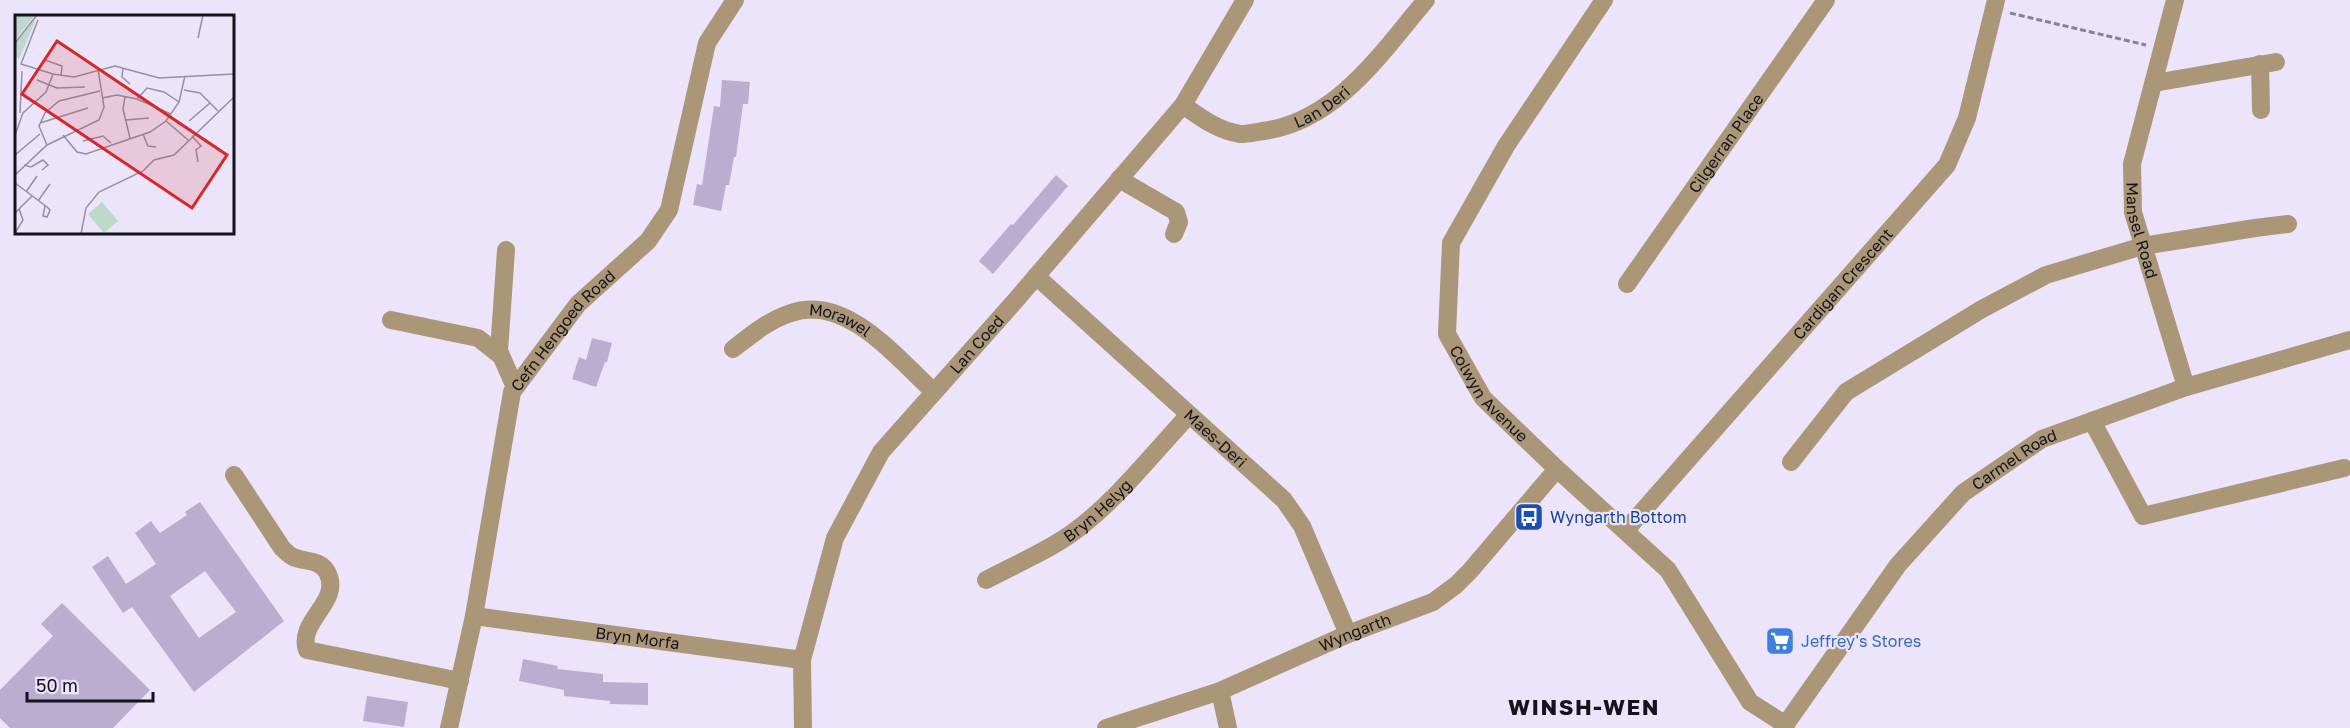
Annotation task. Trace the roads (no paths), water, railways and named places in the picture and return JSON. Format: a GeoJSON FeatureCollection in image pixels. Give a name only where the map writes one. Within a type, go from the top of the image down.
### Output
{"type":"FeatureCollection","features":[{"type":"Feature","properties":{"kind":"street","name":"Cefn Hengoed Road"},"geometry":{"type":"LineString","coordinates":[[449,728],[474,616],[512,392],[578,304],[648,241],[669,210],[707,43],[735,0]]}},
{"type":"Feature","properties":{"kind":"street","name":"Lan Coed"},"geometry":{"type":"LineString","coordinates":[[803,728],[802,660],[835,538],[881,452],[1184,105],[1245,0]]}},
{"type":"Feature","properties":{"kind":"street","name":"Lan Deri"},"geometry":{"type":"LineString","coordinates":[[1184,105],[1208,123],[1240,134],[1274,129],[1305,119],[1342,95],[1426,0]]}},
{"type":"Feature","properties":{"kind":"street","name":"Colwyn Avenue"},"geometry":{"type":"LineString","coordinates":[[1604,0],[1506,146],[1451,243],[1448,334],[1484,398],[1557,469],[1668,570],[1750,702],[1785,726]]}},
{"type":"Feature","properties":{"kind":"street","name":"Cilgerran Place"},"geometry":{"type":"LineString","coordinates":[[1627,284],[1826,0]]}},
{"type":"Feature","properties":{"kind":"street","name":"Mansel Road"},"geometry":{"type":"LineString","coordinates":[[2175,0],[2132,164],[2133,212],[2186,387]]}},
{"type":"Feature","properties":{"kind":"street","name":"Cardigan Crescent"},"geometry":{"type":"LineString","coordinates":[[1626,530],[1947,165],[1967,118],[1994,5]]}},
{"type":"Feature","properties":{"kind":"street"},"geometry":{"type":"LineString","coordinates":[[2154,83],[2268,63],[2261,110]]}},
{"type":"Feature","properties":{"kind":"street"},"geometry":{"type":"LineString","coordinates":[[1119,179],[1176,212],[1179,222],[1174,234]]}},
{"type":"Feature","properties":{"kind":"street"},"geometry":{"type":"LineString","coordinates":[[1791,462],[1846,392],[1982,309],[2046,275],[2143,246],[2289,224]]}},
{"type":"Feature","properties":{"kind":"street"},"geometry":{"type":"LineString","coordinates":[[506,250],[499,351],[515,387]]}},
{"type":"Feature","properties":{"kind":"street","name":"Maes-Deri"},"geometry":{"type":"LineString","coordinates":[[1036,276],[1284,500],[1302,526],[1348,634]]}},
{"type":"Feature","properties":{"kind":"street","name":"Morawel"},"geometry":{"type":"LineString","coordinates":[[733,349],[769,322],[793,312],[818,309],[839,314],[865,328],[933,391]]}},
{"type":"Feature","properties":{"kind":"street"},"geometry":{"type":"LineString","coordinates":[[391,320],[478,338],[501,356]]}},
{"type":"Feature","properties":{"kind":"street","name":"Carmel Road"},"geometry":{"type":"LineString","coordinates":[[1785,726],[1898,565],[1962,493],[2042,439],[2186,387],[2350,340]]}},
{"type":"Feature","properties":{"kind":"street","name":"Bryn Helyg"},"geometry":{"type":"LineString","coordinates":[[986,580],[1049,548],[1076,530],[1112,498],[1189,415]]}},
{"type":"Feature","properties":{"kind":"street"},"geometry":{"type":"LineString","coordinates":[[2092,421],[2144,516],[2344,468]]}},
{"type":"Feature","properties":{"kind":"street","name":"Wyngarth"},"geometry":{"type":"LineString","coordinates":[[1106,728],[1220,691],[1348,634],[1433,602],[1456,585],[1557,469]]}},
{"type":"Feature","properties":{"kind":"street"},"geometry":{"type":"LineString","coordinates":[[234,476],[282,548],[291,556],[315,562],[325,568],[329,576],[329,594],[306,632],[304,642],[307,650],[460,681]]}},
{"type":"Feature","properties":{"kind":"street","name":"Bryn Morfa"},"geometry":{"type":"LineString","coordinates":[[474,616],[802,660]]}},
{"type":"Feature","properties":{"kind":"street"},"geometry":{"type":"LineString","coordinates":[[1220,691],[1228,728]]}},
{"type":"Feature","properties":{"kind":"place","name":"Wyngarth Bottom"},"geometry":{"type":"Point","coordinates":[1529,517]}},
{"type":"Feature","properties":{"kind":"place","name":"Jeffrey's Stores"},"geometry":{"type":"Point","coordinates":[1780,641]}},
{"type":"Feature","properties":{"kind":"district","name":"WINSH-WEN"},"geometry":{"type":"Point","coordinates":[1584,707]}}]}
